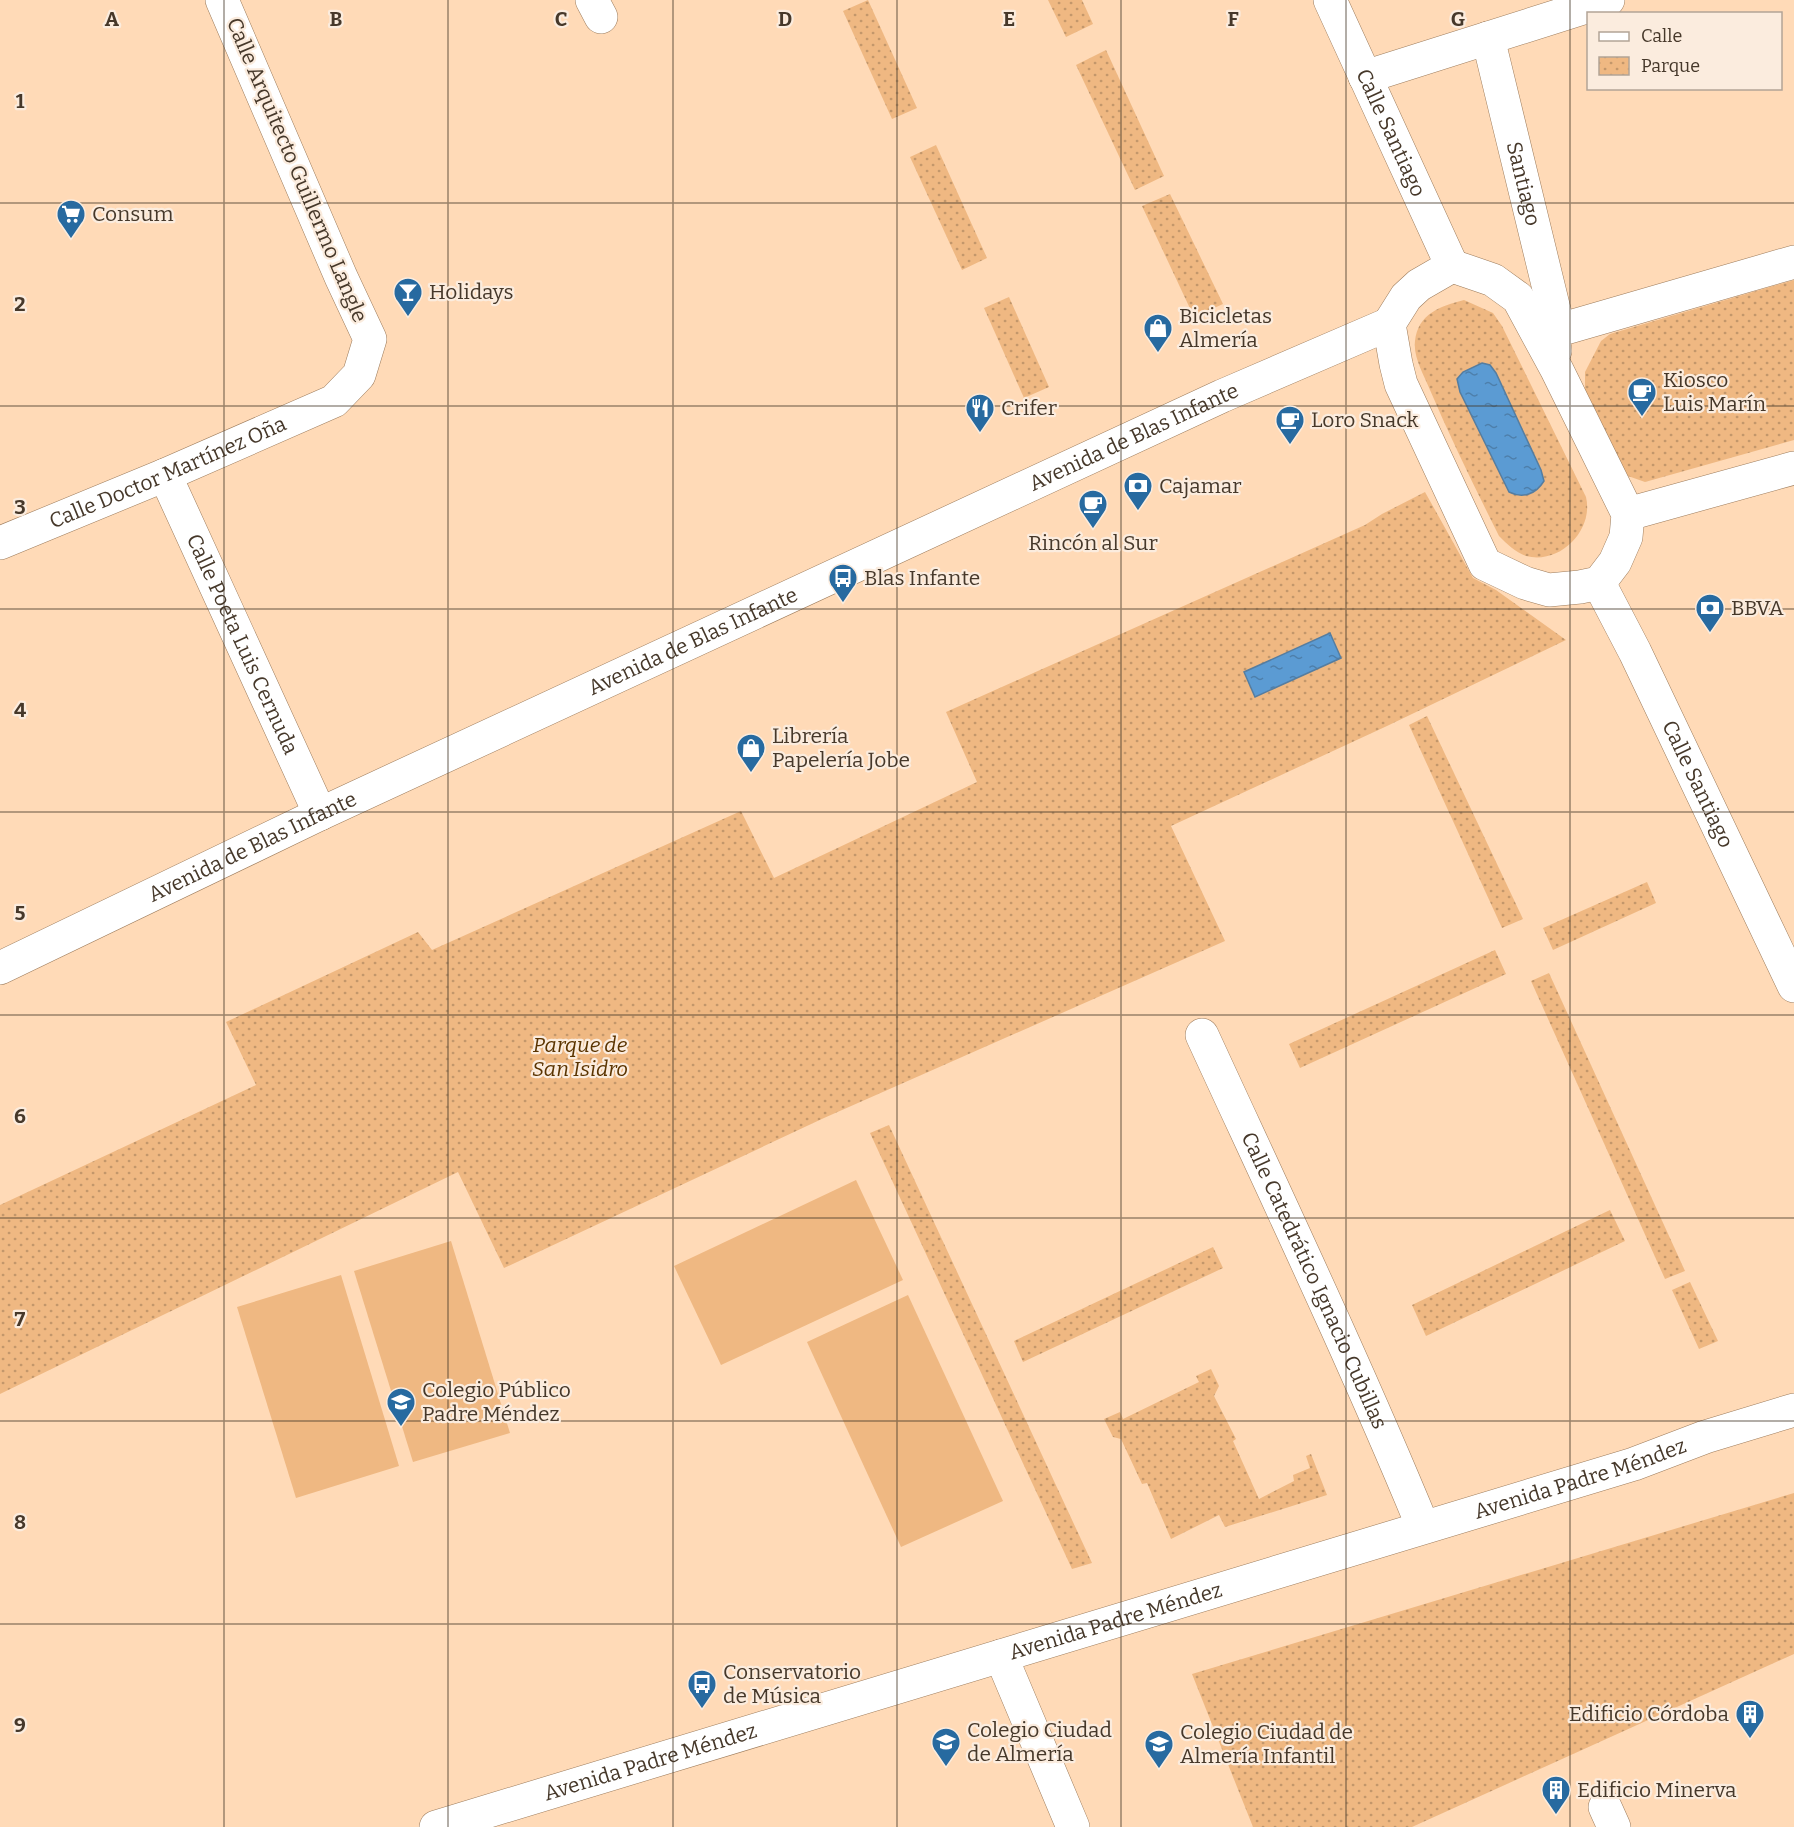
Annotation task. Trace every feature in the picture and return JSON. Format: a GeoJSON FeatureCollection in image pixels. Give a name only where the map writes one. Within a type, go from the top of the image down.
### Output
{"type":"FeatureCollection","features":[{"type":"Feature","properties":{"kind":"street","name":"Calle Arquitecto Guillermo Langle"},"geometry":{"type":"LineString","coordinates":[[222,0],[370,339],[359,375],[334,401]]}},
{"type":"Feature","properties":{"kind":"street","name":"Calle Santiago"},"geometry":{"type":"LineString","coordinates":[[1330,0],[1452,266]]}},
{"type":"Feature","properties":{"kind":"street"},"geometry":{"type":"LineString","coordinates":[[1365,77],[1608,0]]}},
{"type":"Feature","properties":{"kind":"street","name":"Santiago"},"geometry":{"type":"LineString","coordinates":[[1488,38],[1559,330],[1554,340],[1557,370]]}},
{"type":"Feature","properties":{"kind":"street"},"geometry":{"type":"LineString","coordinates":[[1559,330],[1794,262]]}},
{"type":"Feature","properties":{"kind":"street"},"geometry":{"type":"LineString","coordinates":[[1452,266],[1493,280],[1518,298],[1557,370],[1628,514],[1626,537],[1614,562],[1599,583],[1549,590],[1524,584],[1485,564],[1401,384],[1389,324],[1406,297],[1419,285],[1452,266]]}},
{"type":"Feature","properties":{"kind":"street","name":"Avenida de Blas Infante"},"geometry":{"type":"LineString","coordinates":[[0,968],[320,814],[1222,396],[1389,324]]}},
{"type":"Feature","properties":{"kind":"street","name":"Calle Doctor Martínez Oña"},"geometry":{"type":"LineString","coordinates":[[0,543],[165,475],[334,401]]}},
{"type":"Feature","properties":{"kind":"street"},"geometry":{"type":"LineString","coordinates":[[1628,514],[1794,468]]}},
{"type":"Feature","properties":{"kind":"street","name":"Calle Poeta Luis Cernuda"},"geometry":{"type":"LineString","coordinates":[[165,475],[320,814]]}},
{"type":"Feature","properties":{"kind":"street","name":"Calle Santiago"},"geometry":{"type":"LineString","coordinates":[[1599,583],[1635,652],[1794,986]]}},
{"type":"Feature","properties":{"kind":"street","name":"Calle Catedrático Ignacio Cubillas"},"geometry":{"type":"LineString","coordinates":[[1202,1035],[1342,1340],[1423,1527]]}},
{"type":"Feature","properties":{"kind":"street","name":"Avenida Padre Méndez"},"geometry":{"type":"LineString","coordinates":[[436,1827],[1634,1464],[1705,1437],[1794,1410]]}},
{"type":"Feature","properties":{"kind":"street"},"geometry":{"type":"LineString","coordinates":[[1000,1656],[1073,1827]]}},
{"type":"Feature","properties":{"kind":"green space"},"geometry":{"type":"Polygon","coordinates":[[[868,0],[917,108],[892,119],[843,11],[868,0]]]}},
{"type":"Feature","properties":{"kind":"green space"},"geometry":{"type":"Polygon","coordinates":[[[1048,0],[1082,0],[1093,24],[1066,37],[1048,0]]]}},
{"type":"Feature","properties":{"kind":"green space"},"geometry":{"type":"Polygon","coordinates":[[[1106,50],[1164,176],[1135,190],[1076,65],[1106,50]]]}},
{"type":"Feature","properties":{"kind":"green space"},"geometry":{"type":"Polygon","coordinates":[[[936,145],[987,258],[962,270],[910,157],[936,145]]]}},
{"type":"Feature","properties":{"kind":"green space"},"geometry":{"type":"Polygon","coordinates":[[[1170,194],[1223,304],[1194,317],[1142,206],[1170,194]]]}},
{"type":"Feature","properties":{"kind":"green space"},"geometry":{"type":"Polygon","coordinates":[[[1794,280],[1794,440],[1645,482],[1628,476],[1615,458],[1585,397],[1585,372],[1601,341],[1610,334],[1794,280]]]}},
{"type":"Feature","properties":{"kind":"green space"},"geometry":{"type":"Polygon","coordinates":[[[1009,297],[1049,387],[1024,398],[984,308],[1009,297]]]}},
{"type":"Feature","properties":{"kind":"green space"},"geometry":{"type":"Polygon","coordinates":[[[1464,300],[1493,313],[1502,326],[1586,497],[1585,521],[1579,533],[1562,550],[1551,555],[1526,556],[1508,545],[1499,536],[1417,360],[1415,341],[1425,318],[1439,308],[1464,300]]]}},
{"type":"Feature","properties":{"kind":"green space","name":"Parque de San Isidro"},"geometry":{"type":"Polygon","coordinates":[[[1425,492],[1473,578],[1496,590],[1566,640],[1171,826],[1225,941],[824,1118],[504,1268],[458,1172],[0,1394],[0,1205],[256,1085],[226,1022],[418,932],[432,950],[741,811],[774,878],[977,782],[946,712],[1365,525],[1425,492]]]}},
{"type":"Feature","properties":{"kind":"green space"},"geometry":{"type":"Polygon","coordinates":[[[1427,716],[1523,919],[1502,928],[1409,725],[1427,716]]]}},
{"type":"Feature","properties":{"kind":"green space"},"geometry":{"type":"Polygon","coordinates":[[[1647,882],[1656,903],[1553,950],[1543,928],[1647,882]]]}},
{"type":"Feature","properties":{"kind":"green space"},"geometry":{"type":"Polygon","coordinates":[[[1495,950],[1506,974],[1300,1068],[1289,1044],[1495,950]]]}},
{"type":"Feature","properties":{"kind":"green space"},"geometry":{"type":"Polygon","coordinates":[[[1549,973],[1685,1271],[1665,1279],[1531,981],[1549,973]]]}},
{"type":"Feature","properties":{"kind":"green space"},"geometry":{"type":"Polygon","coordinates":[[[889,1125],[1092,1563],[1072,1569],[870,1133],[889,1125]]]}},
{"type":"Feature","properties":{"kind":"green space"},"geometry":{"type":"Polygon","coordinates":[[[856,1180],[903,1280],[721,1365],[674,1266],[856,1180]]]}},
{"type":"Feature","properties":{"kind":"green space"},"geometry":{"type":"Polygon","coordinates":[[[1610,1210],[1625,1241],[1426,1336],[1412,1305],[1610,1210]]]}},
{"type":"Feature","properties":{"kind":"green space"},"geometry":{"type":"Polygon","coordinates":[[[451,1241],[510,1433],[413,1462],[354,1271],[451,1241]]]}},
{"type":"Feature","properties":{"kind":"green space"},"geometry":{"type":"Polygon","coordinates":[[[1213,1247],[1223,1268],[1023,1362],[1014,1341],[1213,1247]]]}},
{"type":"Feature","properties":{"kind":"green space"},"geometry":{"type":"Polygon","coordinates":[[[341,1275],[399,1466],[296,1498],[237,1307],[341,1275]]]}},
{"type":"Feature","properties":{"kind":"green space"},"geometry":{"type":"Polygon","coordinates":[[[1690,1282],[1718,1341],[1699,1349],[1672,1290],[1690,1282]]]}},
{"type":"Feature","properties":{"kind":"green space"},"geometry":{"type":"Polygon","coordinates":[[[908,1295],[1003,1501],[901,1547],[807,1342],[908,1295]]]}},
{"type":"Feature","properties":{"kind":"green space"},"geometry":{"type":"Polygon","coordinates":[[[1211,1369],[1219,1386],[1214,1396],[1236,1439],[1233,1441],[1259,1499],[1294,1481],[1293,1475],[1310,1468],[1306,1456],[1311,1454],[1327,1495],[1225,1527],[1219,1515],[1171,1539],[1147,1483],[1142,1484],[1121,1439],[1113,1437],[1104,1419],[1120,1412],[1123,1419],[1199,1382],[1196,1376],[1211,1369]]]}},
{"type":"Feature","properties":{"kind":"green space"},"geometry":{"type":"Polygon","coordinates":[[[1794,1493],[1794,1654],[1412,1827],[1253,1827],[1192,1674],[1794,1493]]]}},
{"type":"Feature","properties":{"kind":"water"},"geometry":{"type":"Polygon","coordinates":[[[1482,363],[1490,365],[1496,373],[1541,470],[1544,481],[1529,494],[1519,495],[1509,492],[1460,392],[1457,379],[1463,372],[1482,363]]]}},
{"type":"Feature","properties":{"kind":"water"},"geometry":{"type":"Polygon","coordinates":[[[1330,633],[1341,658],[1255,697],[1244,672],[1330,633]]]}},
{"type":"Feature","properties":{"kind":"place","name":"Consum"},"geometry":{"type":"Point","coordinates":[71,240]}},
{"type":"Feature","properties":{"kind":"place","name":"Holidays"},"geometry":{"type":"Point","coordinates":[408,318]}},
{"type":"Feature","properties":{"kind":"place","name":"Bicicletas Almería"},"geometry":{"type":"Point","coordinates":[1158,354]}},
{"type":"Feature","properties":{"kind":"place","name":"Kiosco Luis Marín"},"geometry":{"type":"Point","coordinates":[1642,418]}},
{"type":"Feature","properties":{"kind":"place","name":"Crifer"},"geometry":{"type":"Point","coordinates":[980,434]}},
{"type":"Feature","properties":{"kind":"place","name":"Loro Snack"},"geometry":{"type":"Point","coordinates":[1290,446]}},
{"type":"Feature","properties":{"kind":"place","name":"Cajamar"},"geometry":{"type":"Point","coordinates":[1138,512]}},
{"type":"Feature","properties":{"kind":"place","name":"Rincón al Sur"},"geometry":{"type":"Point","coordinates":[1093,530]}},
{"type":"Feature","properties":{"kind":"place","name":"Blas Infante"},"geometry":{"type":"Point","coordinates":[843,604]}},
{"type":"Feature","properties":{"kind":"place","name":"BBVA"},"geometry":{"type":"Point","coordinates":[1710,634]}},
{"type":"Feature","properties":{"kind":"place","name":"Librería Papelería Jobe"},"geometry":{"type":"Point","coordinates":[751,774]}},
{"type":"Feature","properties":{"kind":"place","name":"Colegio Público Padre Méndez"},"geometry":{"type":"Point","coordinates":[401,1428]}},
{"type":"Feature","properties":{"kind":"place","name":"Conservatorio de Música"},"geometry":{"type":"Point","coordinates":[702,1710]}},
{"type":"Feature","properties":{"kind":"place","name":"Edificio Córdoba"},"geometry":{"type":"Point","coordinates":[1750,1740]}},
{"type":"Feature","properties":{"kind":"place","name":"Colegio Ciudad de Almería"},"geometry":{"type":"Point","coordinates":[946,1768]}},
{"type":"Feature","properties":{"kind":"place","name":"Colegio Ciudad de Almería Infantil"},"geometry":{"type":"Point","coordinates":[1159,1770]}},
{"type":"Feature","properties":{"kind":"place","name":"Edificio Minerva"},"geometry":{"type":"Point","coordinates":[1556,1816]}}]}
